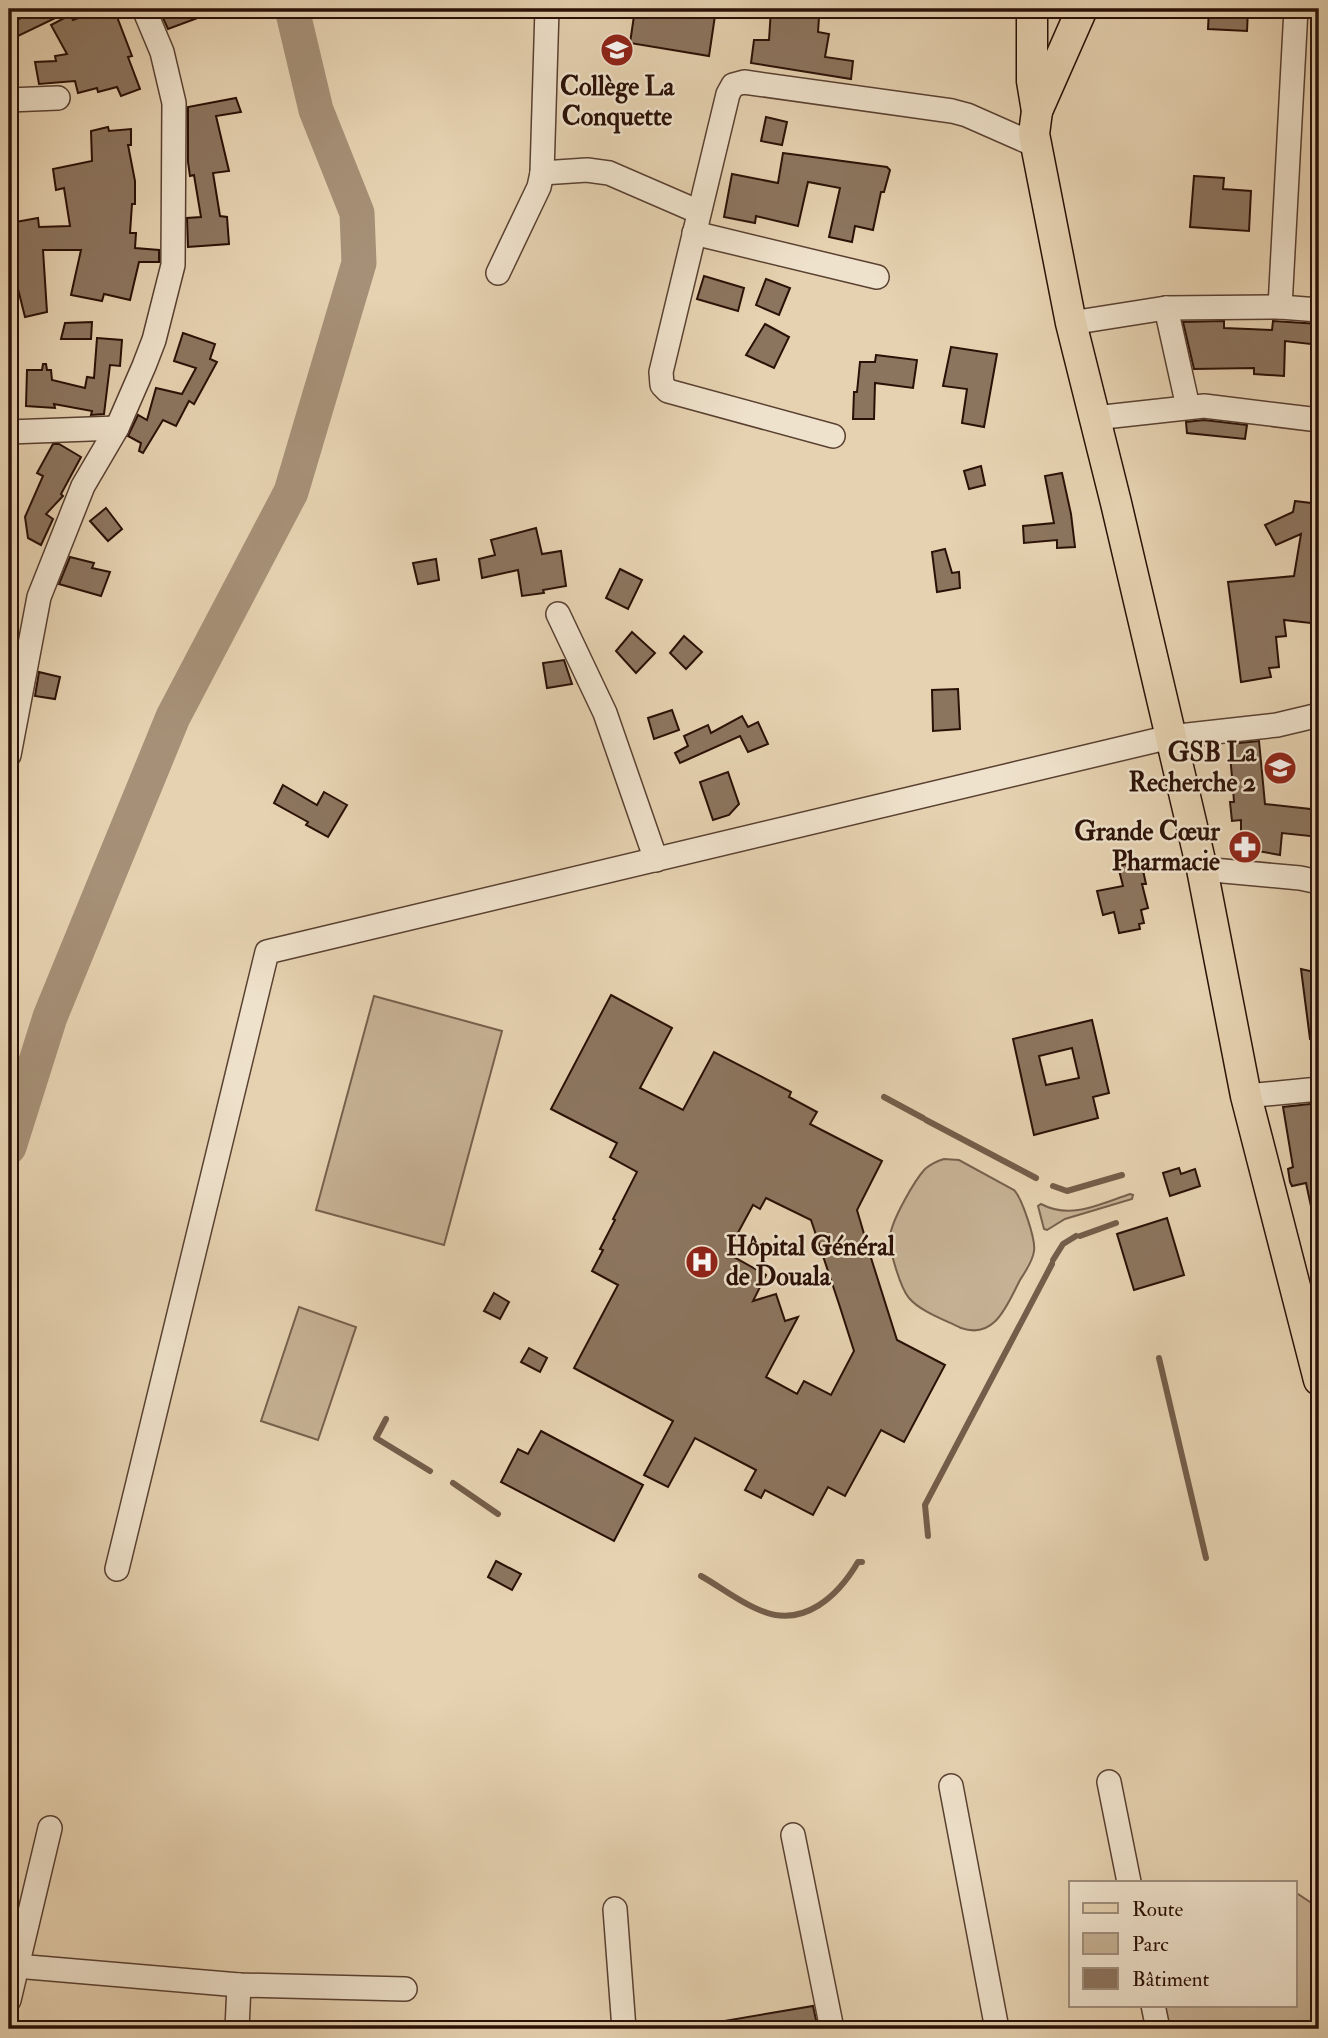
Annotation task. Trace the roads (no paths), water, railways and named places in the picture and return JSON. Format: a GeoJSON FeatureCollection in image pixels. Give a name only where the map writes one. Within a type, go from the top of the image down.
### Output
{"type":"FeatureCollection","features":[{"type":"Feature","properties":{"kind":"main road"},"geometry":{"type":"LineString","coordinates":[[1032,9],[1031,81],[1037,111]]}},
{"type":"Feature","properties":{"kind":"main road"},"geometry":{"type":"LineString","coordinates":[[1082,9],[1037,111],[1035,145],[1071,323],[1202,869],[1246,1096],[1319,1380]]}},
{"type":"Feature","properties":{"kind":"street"},"geometry":{"type":"LineString","coordinates":[[9,755],[39,597],[83,486],[117,428],[154,340],[173,265],[174,103],[162,52],[144,9]]}},
{"type":"Feature","properties":{"kind":"street"},"geometry":{"type":"LineString","coordinates":[[499,273],[539,187],[542,173],[547,9]]}},
{"type":"Feature","properties":{"kind":"street"},"geometry":{"type":"LineString","coordinates":[[1280,307],[1296,9]]}},
{"type":"Feature","properties":{"kind":"street"},"geometry":{"type":"LineString","coordinates":[[833,436],[668,391],[662,385],[661,372],[696,222],[728,94],[733,85],[744,82],[952,111],[1035,145]]}},
{"type":"Feature","properties":{"kind":"street"},"geometry":{"type":"LineString","coordinates":[[9,100],[58,98]]}},
{"type":"Feature","properties":{"kind":"street"},"geometry":{"type":"LineString","coordinates":[[542,173],[587,170],[609,173],[696,222],[877,277]]}},
{"type":"Feature","properties":{"kind":"street"},"geometry":{"type":"LineString","coordinates":[[1071,323],[1166,308],[1280,307],[1319,310]]}},
{"type":"Feature","properties":{"kind":"street"},"geometry":{"type":"LineString","coordinates":[[1166,308],[1188,407]]}},
{"type":"Feature","properties":{"kind":"street"},"geometry":{"type":"LineString","coordinates":[[1095,418],[1204,406],[1319,420]]}},
{"type":"Feature","properties":{"kind":"street"},"geometry":{"type":"LineString","coordinates":[[9,432],[117,428]]}},
{"type":"Feature","properties":{"kind":"street"},"geometry":{"type":"LineString","coordinates":[[558,614],[605,713],[656,860]]}},
{"type":"Feature","properties":{"kind":"street"},"geometry":{"type":"LineString","coordinates":[[117,1569],[267,952],[1170,737],[1277,725],[1319,715]]}},
{"type":"Feature","properties":{"kind":"street"},"geometry":{"type":"LineString","coordinates":[[1277,725],[1319,732]]}},
{"type":"Feature","properties":{"kind":"street"},"geometry":{"type":"LineString","coordinates":[[1202,869],[1319,882]]}},
{"type":"Feature","properties":{"kind":"street"},"geometry":{"type":"LineString","coordinates":[[1246,1096],[1319,1089]]}},
{"type":"Feature","properties":{"kind":"street"},"geometry":{"type":"LineString","coordinates":[[1110,1783],[1129,1881]]}},
{"type":"Feature","properties":{"kind":"street"},"geometry":{"type":"LineString","coordinates":[[951,1786],[997,2029]]}},
{"type":"Feature","properties":{"kind":"street"},"geometry":{"type":"LineString","coordinates":[[9,2000],[16,1966],[15,1941],[50,1828]]}},
{"type":"Feature","properties":{"kind":"street"},"geometry":{"type":"LineString","coordinates":[[793,1835],[832,2029]]}},
{"type":"Feature","properties":{"kind":"street"},"geometry":{"type":"LineString","coordinates":[[615,1909],[624,2029]]}},
{"type":"Feature","properties":{"kind":"street"},"geometry":{"type":"LineString","coordinates":[[16,1966],[239,1985],[405,1989]]}},
{"type":"Feature","properties":{"kind":"street"},"geometry":{"type":"LineString","coordinates":[[237,2029],[239,1985]]}},
{"type":"Feature","properties":{"kind":"street"},"geometry":{"type":"LineString","coordinates":[[1153,2007],[1158,2029]]}},
{"type":"Feature","properties":{"kind":"waterway"},"geometry":{"type":"LineString","coordinates":[[9,1147],[50,1017],[173,717],[291,492],[359,263],[357,213],[316,110],[292,9]]}},
{"type":"Feature","properties":{"kind":"waterway"},"geometry":{"type":"LineString","coordinates":[[884,1097],[923,1118]]}},
{"type":"Feature","properties":{"kind":"waterway"},"geometry":{"type":"LineString","coordinates":[[926,1120],[1036,1178]]}},
{"type":"Feature","properties":{"kind":"waterway"},"geometry":{"type":"LineString","coordinates":[[1053,1186],[1067,1191],[1122,1175]]}},
{"type":"Feature","properties":{"kind":"waterway"},"geometry":{"type":"LineString","coordinates":[[1080,1236],[1116,1223]]}},
{"type":"Feature","properties":{"kind":"waterway"},"geometry":{"type":"LineString","coordinates":[[1053,1260],[1063,1244],[1076,1236]]}},
{"type":"Feature","properties":{"kind":"waterway"},"geometry":{"type":"LineString","coordinates":[[928,1536],[925,1505],[1052,1264]]}},
{"type":"Feature","properties":{"kind":"waterway"},"geometry":{"type":"LineString","coordinates":[[1159,1358],[1206,1558]]}},
{"type":"Feature","properties":{"kind":"waterway"},"geometry":{"type":"LineString","coordinates":[[386,1419],[376,1438],[430,1471]]}},
{"type":"Feature","properties":{"kind":"waterway"},"geometry":{"type":"LineString","coordinates":[[453,1483],[498,1514]]}},
{"type":"Feature","properties":{"kind":"waterway"},"geometry":{"type":"LineString","coordinates":[[701,1576],[754,1608],[777,1615],[792,1615],[806,1612],[830,1597],[858,1562],[862,1562]]}},
{"type":"Feature","properties":{"kind":"place","name":"Collège La Conquette"},"geometry":{"type":"Point","coordinates":[617,50]}},
{"type":"Feature","properties":{"kind":"place","name":"GSB La Recherche 2"},"geometry":{"type":"Point","coordinates":[1280,768]}},
{"type":"Feature","properties":{"kind":"place","name":"Grande Cœur Pharmacie"},"geometry":{"type":"Point","coordinates":[1245,847]}},
{"type":"Feature","properties":{"kind":"place","name":"Hôpital Général de Douala"},"geometry":{"type":"Point","coordinates":[702,1262]}}]}
